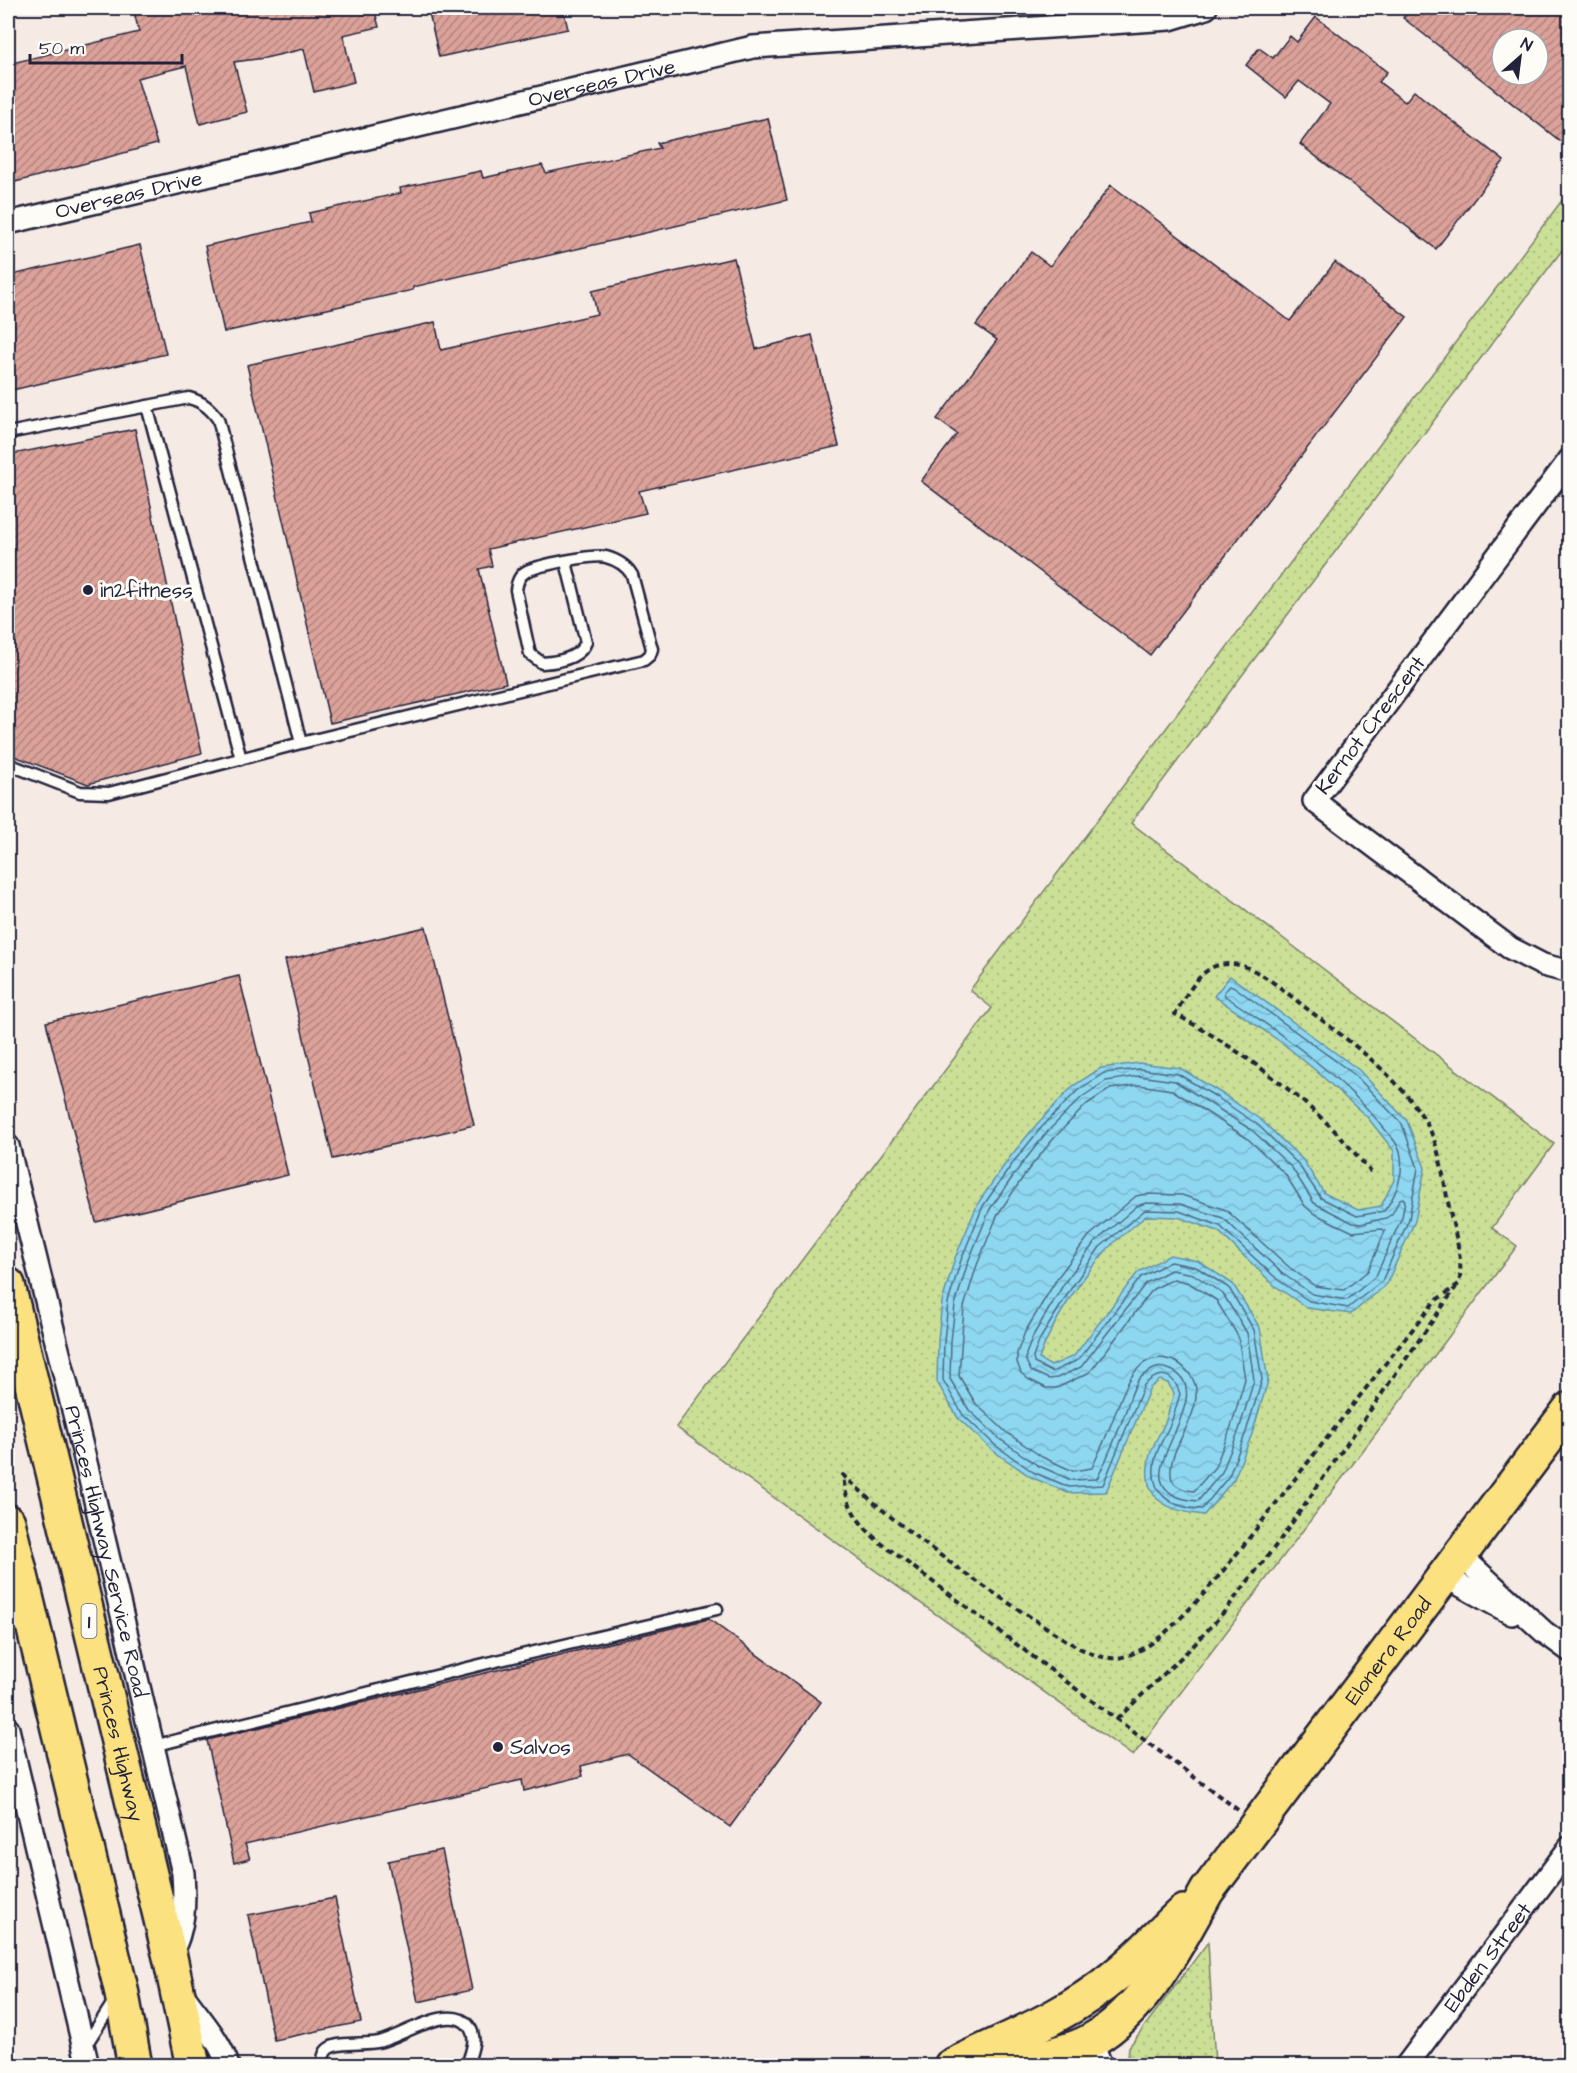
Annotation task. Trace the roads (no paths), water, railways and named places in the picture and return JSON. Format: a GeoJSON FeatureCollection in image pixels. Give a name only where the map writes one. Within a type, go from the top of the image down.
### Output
{"type":"FeatureCollection","features":[{"type":"Feature","properties":{"kind":"main road","name":"Princes Highway"},"geometry":{"type":"LineString","coordinates":[[8,1285],[173,1971],[193,2066]]}},
{"type":"Feature","properties":{"kind":"main road","name":"Elonera Road"},"geometry":{"type":"LineString","coordinates":[[983,2066],[1093,2054],[1115,2023],[1138,2000],[1177,1945],[1207,1891],[1569,1409]]}},
{"type":"Feature","properties":{"kind":"main road"},"geometry":{"type":"LineString","coordinates":[[8,1522],[19,1619],[121,1989],[135,2066]]}},
{"type":"Feature","properties":{"kind":"main road","name":"Elonera Road"},"geometry":{"type":"LineString","coordinates":[[951,2066],[1077,2004],[1115,1976],[1207,1891]]}},
{"type":"Feature","properties":{"kind":"main road"},"geometry":{"type":"LineString","coordinates":[[1093,2054],[1088,2021],[1100,1987]]}},
{"type":"Feature","properties":{"kind":"main road"},"geometry":{"type":"LineString","coordinates":[[1005,2040],[1050,2032],[1067,2032],[1093,2054]]}},
{"type":"Feature","properties":{"kind":"street","name":"Overseas Drive"},"geometry":{"type":"LineString","coordinates":[[8,223],[753,47],[1170,19],[1206,8]]}},
{"type":"Feature","properties":{"kind":"street","name":"Kernot Crescent"},"geometry":{"type":"LineString","coordinates":[[1569,459],[1314,801],[1510,948],[1543,965],[1569,972]]}},
{"type":"Feature","properties":{"kind":"street","name":"Princes Highway Service Road"},"geometry":{"type":"LineString","coordinates":[[8,1146],[183,1873],[185,1905],[173,1971]]}},
{"type":"Feature","properties":{"kind":"street"},"geometry":{"type":"LineString","coordinates":[[1452,1565],[1569,1652]]}},
{"type":"Feature","properties":{"kind":"street"},"geometry":{"type":"LineString","coordinates":[[8,1729],[86,2057]]}},
{"type":"Feature","properties":{"kind":"street","name":"Ebden Street"},"geometry":{"type":"LineString","coordinates":[[1406,2066],[1569,1847]]}},
{"type":"Feature","properties":{"kind":"street"},"geometry":{"type":"LineString","coordinates":[[173,1971],[226,2056],[228,2066]]}},
{"type":"Feature","properties":{"kind":"lane"},"geometry":{"type":"LineString","coordinates":[[8,434],[189,398],[200,401],[211,409],[218,419],[301,743]]}},
{"type":"Feature","properties":{"kind":"lane"},"geometry":{"type":"LineString","coordinates":[[147,406],[241,759]]}},
{"type":"Feature","properties":{"kind":"lane"},"geometry":{"type":"LineString","coordinates":[[8,764],[80,792],[109,793],[301,743],[644,660],[650,655],[651,643],[632,575],[627,567],[604,557],[592,556],[528,571],[517,582],[516,590],[530,654],[542,663],[550,663],[579,653],[586,642],[567,562]]}},
{"type":"Feature","properties":{"kind":"lane"},"geometry":{"type":"LineString","coordinates":[[153,1746],[717,1609]]}},
{"type":"Feature","properties":{"kind":"lane"},"geometry":{"type":"LineString","coordinates":[[86,2057],[121,1989]]}},
{"type":"Feature","properties":{"kind":"lane"},"geometry":{"type":"LineString","coordinates":[[323,2066],[323,2056],[328,2049],[338,2044],[365,2044],[382,2041],[440,2017],[454,2016],[464,2021],[471,2029],[474,2039],[469,2059]]}},
{"type":"Feature","properties":{"kind":"water"},"geometry":{"type":"Polygon","coordinates":[[[1230,976],[1359,1070],[1407,1121],[1425,1168],[1415,1221],[1386,1285],[1351,1314],[1307,1308],[1274,1285],[1218,1231],[1178,1217],[1146,1216],[1113,1243],[1085,1276],[1058,1318],[1039,1359],[1051,1366],[1074,1356],[1138,1272],[1170,1255],[1198,1261],[1233,1284],[1260,1328],[1268,1381],[1252,1434],[1234,1479],[1204,1515],[1169,1507],[1160,1501],[1149,1485],[1150,1454],[1166,1420],[1174,1393],[1168,1383],[1160,1380],[1150,1388],[1106,1492],[1068,1493],[1031,1477],[992,1450],[958,1418],[937,1382],[942,1302],[955,1258],[978,1203],[1010,1157],[1073,1086],[1101,1068],[1139,1063],[1180,1068],[1261,1120],[1303,1160],[1324,1193],[1358,1210],[1381,1206],[1394,1180],[1394,1151],[1368,1118],[1285,1045],[1214,996],[1230,976]]]}},
{"type":"Feature","properties":{"kind":"place","name":"in2fitness"},"geometry":{"type":"Point","coordinates":[88,590]}},
{"type":"Feature","properties":{"kind":"place","name":"Salvos"},"geometry":{"type":"Point","coordinates":[498,1747]}}]}
